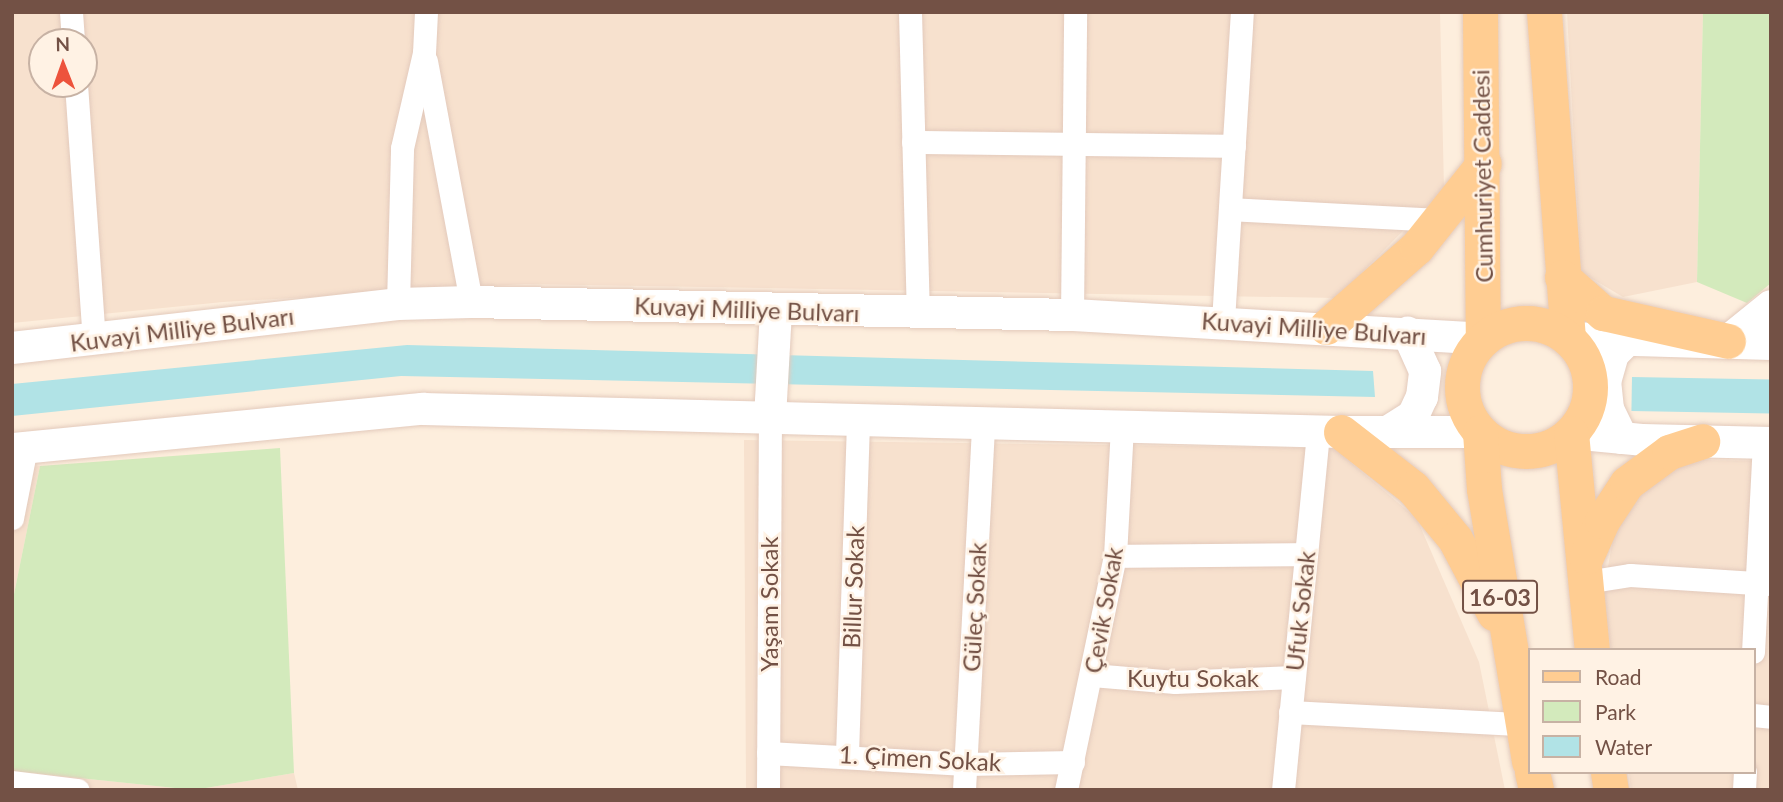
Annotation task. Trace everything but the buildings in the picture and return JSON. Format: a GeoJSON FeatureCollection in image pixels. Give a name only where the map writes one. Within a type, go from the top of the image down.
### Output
{"type":"FeatureCollection","features":[{"type":"Feature","properties":{"kind":"main road","name":"Cumhuriyet Caddesi"},"geometry":{"type":"LineString","coordinates":[[1480,12],[1484,163],[1483,339]]}},
{"type":"Feature","properties":{"kind":"main road"},"geometry":{"type":"LineString","coordinates":[[1544,12],[1568,338],[1589,374],[1584,416],[1571,433],[1542,449],[1526,451],[1493,442],[1480,432],[1462,395],[1463,374],[1483,339],[1516,323],[1552,328],[1568,338],[1771,344]]}},
{"type":"Feature","properties":{"kind":"main road"},"geometry":{"type":"LineString","coordinates":[[1326,327],[1384,280],[1484,163]]}},
{"type":"Feature","properties":{"kind":"main road"},"geometry":{"type":"LineString","coordinates":[[1562,277],[1584,301],[1603,313],[1728,341]]}},
{"type":"Feature","properties":{"kind":"main road","name":"Kuvayi Milliye Bulvarı"},"geometry":{"type":"LineString","coordinates":[[12,348],[398,304],[471,302],[918,314],[1072,315],[1326,327],[1483,339]]}},
{"type":"Feature","properties":{"kind":"main road"},"geometry":{"type":"LineString","coordinates":[[1728,341],[1771,306]]}},
{"type":"Feature","properties":{"kind":"main road"},"geometry":{"type":"LineString","coordinates":[[770,418],[776,309]]}},
{"type":"Feature","properties":{"kind":"main road"},"geometry":{"type":"LineString","coordinates":[[1389,431],[1413,416],[1422,397],[1425,371],[1408,333]]}},
{"type":"Feature","properties":{"kind":"main road"},"geometry":{"type":"LineString","coordinates":[[1622,438],[1608,409],[1605,382],[1613,354],[1627,340]]}},
{"type":"Feature","properties":{"kind":"main road"},"geometry":{"type":"LineString","coordinates":[[19,448],[423,409],[1329,432],[1480,432]]}},
{"type":"Feature","properties":{"kind":"main road"},"geometry":{"type":"LineString","coordinates":[[1329,432],[1413,488],[1455,539],[1507,637]]}},
{"type":"Feature","properties":{"kind":"main road","name":"16-03"},"geometry":{"type":"LineString","coordinates":[[1480,432],[1484,489],[1528,756]]}},
{"type":"Feature","properties":{"kind":"main road"},"geometry":{"type":"LineString","coordinates":[[1571,433],[1622,438],[1768,442]]}},
{"type":"Feature","properties":{"kind":"main road"},"geometry":{"type":"LineString","coordinates":[[1571,433],[1592,648]]}},
{"type":"Feature","properties":{"kind":"main road"},"geometry":{"type":"LineString","coordinates":[[1585,571],[1602,521],[1627,483],[1670,452],[1702,441]]}},
{"type":"Feature","properties":{"kind":"street"},"geometry":{"type":"LineString","coordinates":[[398,304],[402,148],[424,53],[426,12]]}},
{"type":"Feature","properties":{"kind":"street"},"geometry":{"type":"LineString","coordinates":[[909,12],[918,314]]}},
{"type":"Feature","properties":{"kind":"street"},"geometry":{"type":"LineString","coordinates":[[1072,315],[1075,12]]}},
{"type":"Feature","properties":{"kind":"street"},"geometry":{"type":"LineString","coordinates":[[1223,321],[1242,12]]}},
{"type":"Feature","properties":{"kind":"street"},"geometry":{"type":"LineString","coordinates":[[424,53],[471,302]]}},
{"type":"Feature","properties":{"kind":"street"},"geometry":{"type":"LineString","coordinates":[[77,98],[94,340]]}},
{"type":"Feature","properties":{"kind":"street"},"geometry":{"type":"LineString","coordinates":[[913,142],[1234,146]]}},
{"type":"Feature","properties":{"kind":"street"},"geometry":{"type":"LineString","coordinates":[[1230,209],[1438,219]]}},
{"type":"Feature","properties":{"kind":"street","name":"Yaşam Sokak"},"geometry":{"type":"LineString","coordinates":[[768,790],[770,418]]}},
{"type":"Feature","properties":{"kind":"street","name":"Billur Sokak"},"geometry":{"type":"LineString","coordinates":[[847,754],[858,420]]}},
{"type":"Feature","properties":{"kind":"street","name":"Güleç Sokak"},"geometry":{"type":"LineString","coordinates":[[964,790],[983,423]]}},
{"type":"Feature","properties":{"kind":"street","name":"Çevik Sokak"},"geometry":{"type":"LineString","coordinates":[[1066,790],[1093,676],[1115,556],[1122,427]]}},
{"type":"Feature","properties":{"kind":"street","name":"Ufuk Sokak"},"geometry":{"type":"LineString","coordinates":[[1283,790],[1306,554],[1329,432]]}},
{"type":"Feature","properties":{"kind":"street"},"geometry":{"type":"LineString","coordinates":[[1754,648],[1765,584],[1768,442]]}},
{"type":"Feature","properties":{"kind":"street"},"geometry":{"type":"LineString","coordinates":[[12,518],[19,448]]}},
{"type":"Feature","properties":{"kind":"street"},"geometry":{"type":"LineString","coordinates":[[1115,556],[1306,554]]}},
{"type":"Feature","properties":{"kind":"street"},"geometry":{"type":"LineString","coordinates":[[1585,571],[1765,584]]}},
{"type":"Feature","properties":{"kind":"street","name":"Kuytu Sokak"},"geometry":{"type":"LineString","coordinates":[[1093,676],[1175,682],[1293,677]]}},
{"type":"Feature","properties":{"kind":"street"},"geometry":{"type":"LineString","coordinates":[[1290,712],[1522,724]]}},
{"type":"Feature","properties":{"kind":"street","name":"1. Çimen Sokak"},"geometry":{"type":"LineString","coordinates":[[768,753],[847,754],[966,764],[1073,762]]}},
{"type":"Feature","properties":{"kind":"street"},"geometry":{"type":"LineString","coordinates":[[12,782],[78,790]]}},
{"type":"Feature","properties":{"kind":"shaded area"},"geometry":{"type":"Polygon","coordinates":[[[12,12],[1440,12],[1444,189],[1337,298],[525,284],[223,302],[12,323],[12,12]]]}},
{"type":"Feature","properties":{"kind":"shaded area"},"geometry":{"type":"Polygon","coordinates":[[[1567,12],[1703,12],[1697,282],[1623,297],[1581,272],[1567,12]]]}},
{"type":"Feature","properties":{"kind":"shaded area"},"geometry":{"type":"Polygon","coordinates":[[[744,440],[1334,448],[1417,519],[1479,662],[1505,790],[746,790],[744,440]]]}},
{"type":"Feature","properties":{"kind":"shaded area"},"geometry":{"type":"Polygon","coordinates":[[[1698,460],[1771,461],[1771,790],[1631,790],[1629,774],[1755,774],[1755,648],[1611,648],[1603,595],[1617,516],[1660,471],[1698,460]]]}},
{"type":"Feature","properties":{"kind":"shaded area"},"geometry":{"type":"Polygon","coordinates":[[[40,466],[12,604],[12,469],[40,466]]]}},
{"type":"Feature","properties":{"kind":"shaded area"},"geometry":{"type":"Polygon","coordinates":[[[12,771],[194,790],[12,790],[12,771]]]}},
{"type":"Feature","properties":{"kind":"shaded area"},"geometry":{"type":"Polygon","coordinates":[[[294,773],[298,790],[194,790],[294,773]]]}},
{"type":"Feature","properties":{"kind":"green space"},"geometry":{"type":"Polygon","coordinates":[[[1703,12],[1771,12],[1771,283],[1747,303],[1697,282],[1703,12]]]}},
{"type":"Feature","properties":{"kind":"green space"},"geometry":{"type":"Polygon","coordinates":[[[280,448],[294,773],[194,790],[12,771],[12,604],[40,466],[280,448]]]}},
{"type":"Feature","properties":{"kind":"water"},"geometry":{"type":"Polygon","coordinates":[[[407,345],[1373,371],[1375,397],[401,376],[12,416],[12,384],[407,345]]]}},
{"type":"Feature","properties":{"kind":"water"},"geometry":{"type":"Polygon","coordinates":[[[1632,377],[1771,379],[1770,413],[1631,411],[1632,377]]]}}]}
